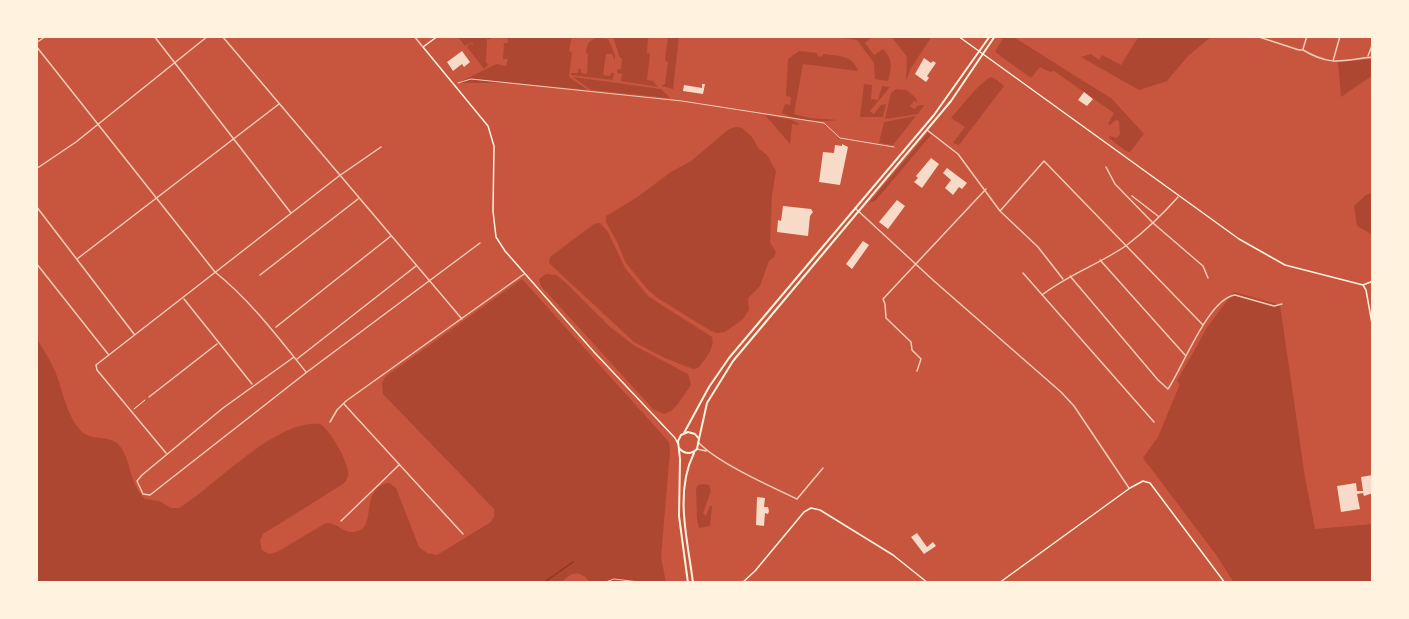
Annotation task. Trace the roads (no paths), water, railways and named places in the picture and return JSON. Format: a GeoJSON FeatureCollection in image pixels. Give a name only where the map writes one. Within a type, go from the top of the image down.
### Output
{"type":"FeatureCollection","features":[{"type":"Feature","properties":{"kind":"main road"},"geometry":{"type":"LineString","coordinates":[[438,36],[423,47],[488,126],[494,146],[494,232],[505,251],[594,352],[675,438],[678,446],[679,516],[688,583]]}},
{"type":"Feature","properties":{"kind":"main road"},"geometry":{"type":"LineString","coordinates":[[958,36],[1223,229],[1279,263],[1363,285],[1373,282]]}},
{"type":"Feature","properties":{"kind":"main road"},"geometry":{"type":"LineString","coordinates":[[693,583],[684,498],[687,471],[696,451],[707,403],[714,389],[733,361],[923,127],[990,36]]}},
{"type":"Feature","properties":{"kind":"main road"},"geometry":{"type":"LineString","coordinates":[[678,446],[709,387],[729,358],[928,130],[951,101],[995,36]]}},
{"type":"Feature","properties":{"kind":"main road"},"geometry":{"type":"LineString","coordinates":[[1363,285],[1366,290],[1373,329]]}},
{"type":"Feature","properties":{"kind":"main road"},"geometry":{"type":"LineString","coordinates":[[675,438],[691,432],[699,441]]}},
{"type":"Feature","properties":{"kind":"main road"},"geometry":{"type":"LineString","coordinates":[[678,446],[684,453],[696,451]]}},
{"type":"Feature","properties":{"kind":"main road"},"geometry":{"type":"LineString","coordinates":[[999,583],[1130,488],[1143,482],[1149,483],[1225,583]]}},
{"type":"Feature","properties":{"kind":"main road"},"geometry":{"type":"LineString","coordinates":[[742,583],[755,572],[804,512],[812,508],[884,548],[928,583]]}},
{"type":"Feature","properties":{"kind":"street"},"geometry":{"type":"LineString","coordinates":[[46,36],[36,44],[97,125],[215,272],[229,282],[307,372]]}},
{"type":"Feature","properties":{"kind":"street"},"geometry":{"type":"LineString","coordinates":[[154,36],[291,214]]}},
{"type":"Feature","properties":{"kind":"street"},"geometry":{"type":"LineString","coordinates":[[36,170],[97,125],[208,36]]}},
{"type":"Feature","properties":{"kind":"street"},"geometry":{"type":"LineString","coordinates":[[222,36],[462,319]]}},
{"type":"Feature","properties":{"kind":"street"},"geometry":{"type":"LineString","coordinates":[[414,36],[423,47]]}},
{"type":"Feature","properties":{"kind":"street"},"geometry":{"type":"LineString","coordinates":[[1256,36],[1303,50],[1319,59],[1332,62],[1373,57]]}},
{"type":"Feature","properties":{"kind":"street"},"geometry":{"type":"LineString","coordinates":[[1303,50],[1307,36]]}},
{"type":"Feature","properties":{"kind":"street"},"geometry":{"type":"LineString","coordinates":[[1332,62],[1340,36]]}},
{"type":"Feature","properties":{"kind":"street"},"geometry":{"type":"LineString","coordinates":[[1368,57],[1373,43]]}},
{"type":"Feature","properties":{"kind":"street"},"geometry":{"type":"LineString","coordinates":[[458,83],[471,79],[701,104],[824,123],[840,138],[894,147]]}},
{"type":"Feature","properties":{"kind":"street"},"geometry":{"type":"LineString","coordinates":[[77,259],[279,104]]}},
{"type":"Feature","properties":{"kind":"street"},"geometry":{"type":"LineString","coordinates":[[923,127],[958,154],[1000,211],[1038,247],[1063,279]]}},
{"type":"Feature","properties":{"kind":"street"},"geometry":{"type":"LineString","coordinates":[[166,454],[97,370],[96,365],[184,299],[215,272],[339,176],[381,147]]}},
{"type":"Feature","properties":{"kind":"street"},"geometry":{"type":"LineString","coordinates":[[1000,211],[1044,161],[1203,326]]}},
{"type":"Feature","properties":{"kind":"street"},"geometry":{"type":"LineString","coordinates":[[1106,167],[1115,184],[1153,223],[1203,266],[1208,278]]}},
{"type":"Feature","properties":{"kind":"street"},"geometry":{"type":"LineString","coordinates":[[918,371],[921,359],[912,350],[911,342],[886,318],[883,298],[986,189]]}},
{"type":"Feature","properties":{"kind":"street"},"geometry":{"type":"LineString","coordinates":[[1132,196],[1159,216]]}},
{"type":"Feature","properties":{"kind":"street"},"geometry":{"type":"LineString","coordinates":[[1042,295],[1063,279],[1126,245],[1153,223],[1179,196]]}},
{"type":"Feature","properties":{"kind":"street"},"geometry":{"type":"LineString","coordinates":[[261,275],[359,198]]}},
{"type":"Feature","properties":{"kind":"street"},"geometry":{"type":"LineString","coordinates":[[36,206],[135,334]]}},
{"type":"Feature","properties":{"kind":"street"},"geometry":{"type":"LineString","coordinates":[[857,209],[1061,392],[1074,406],[1130,488]]}},
{"type":"Feature","properties":{"kind":"street"},"geometry":{"type":"LineString","coordinates":[[276,327],[391,236]]}},
{"type":"Feature","properties":{"kind":"street"},"geometry":{"type":"LineString","coordinates":[[417,265],[295,358],[252,385],[166,454],[138,479],[137,484],[143,494],[150,495],[307,372],[480,243]]}},
{"type":"Feature","properties":{"kind":"street"},"geometry":{"type":"LineString","coordinates":[[1099,260],[1185,355]]}},
{"type":"Feature","properties":{"kind":"street"},"geometry":{"type":"LineString","coordinates":[[36,263],[108,355]]}},
{"type":"Feature","properties":{"kind":"street"},"geometry":{"type":"LineString","coordinates":[[1023,273],[1154,422]]}},
{"type":"Feature","properties":{"kind":"street"},"geometry":{"type":"LineString","coordinates":[[330,422],[344,403],[525,274]]}},
{"type":"Feature","properties":{"kind":"street"},"geometry":{"type":"LineString","coordinates":[[1071,276],[1158,380],[1168,388],[1185,355],[1219,303],[1235,295],[1274,306],[1281,304]]}},
{"type":"Feature","properties":{"kind":"street"},"geometry":{"type":"LineString","coordinates":[[184,299],[252,385]]}},
{"type":"Feature","properties":{"kind":"street"},"geometry":{"type":"LineString","coordinates":[[149,397],[218,343]]}},
{"type":"Feature","properties":{"kind":"street"},"geometry":{"type":"LineString","coordinates":[[344,403],[463,534]]}},
{"type":"Feature","properties":{"kind":"street"},"geometry":{"type":"LineString","coordinates":[[699,441],[707,451],[797,499],[823,468]]}},
{"type":"Feature","properties":{"kind":"street"},"geometry":{"type":"LineString","coordinates":[[696,451],[707,451]]}},
{"type":"Feature","properties":{"kind":"street"},"geometry":{"type":"LineString","coordinates":[[341,521],[399,465]]}},
{"type":"Feature","properties":{"kind":"street"},"geometry":{"type":"LineString","coordinates":[[603,583],[614,579],[647,583]]}},
{"type":"Feature","properties":{"kind":"waterway"},"geometry":{"type":"LineString","coordinates":[[543,583],[573,562]]}}]}
